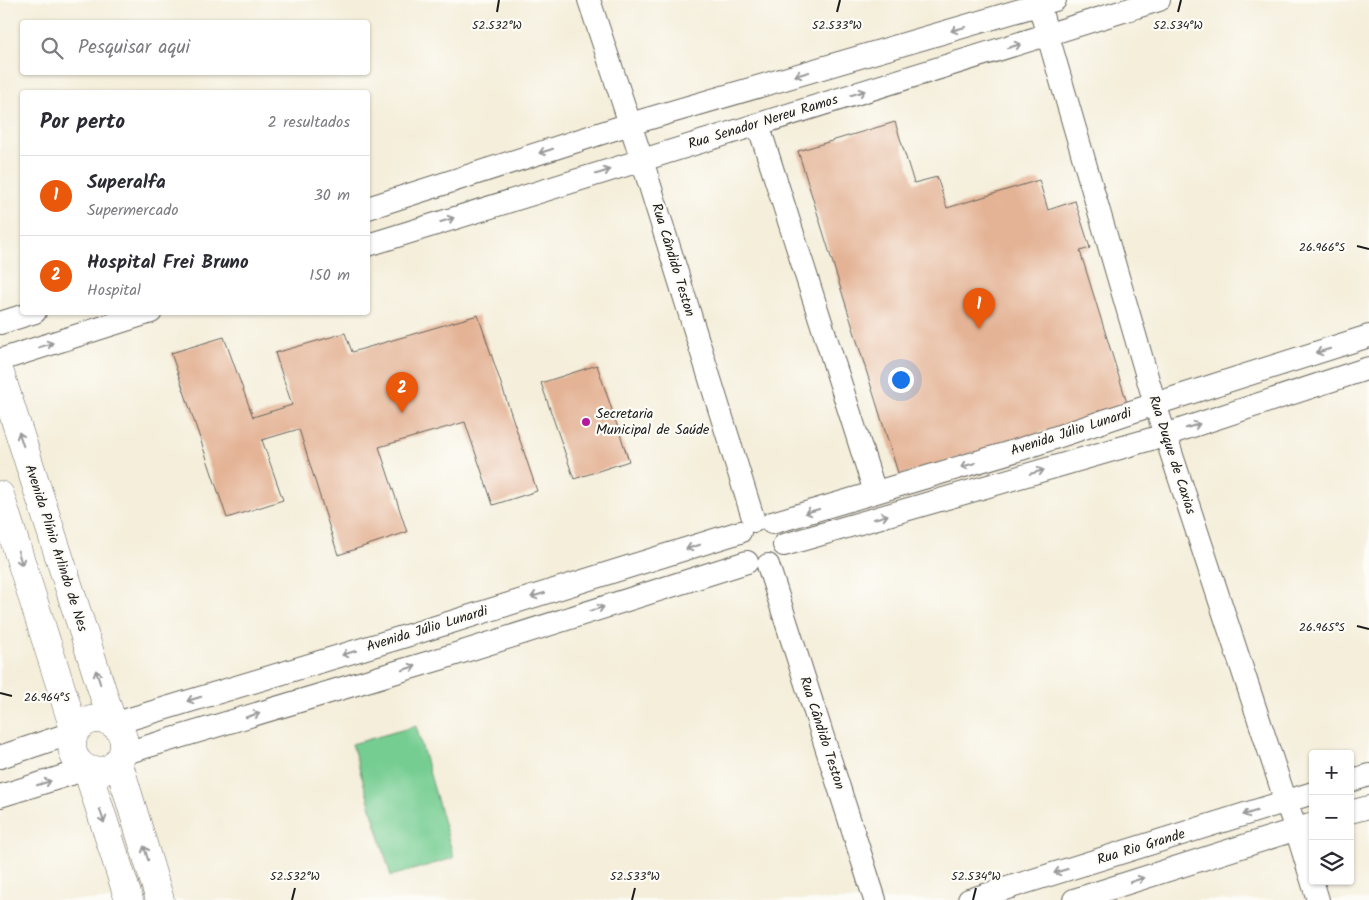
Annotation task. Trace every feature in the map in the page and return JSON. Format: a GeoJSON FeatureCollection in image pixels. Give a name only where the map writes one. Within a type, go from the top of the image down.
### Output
{"type":"FeatureCollection","features":[{"type":"Feature","properties":{"kind":"main road","name":"Avenida Plínio Arlindo de Nes"},"geometry":{"type":"LineString","coordinates":[[0,373],[113,724]]}},
{"type":"Feature","properties":{"kind":"main road"},"geometry":{"type":"LineString","coordinates":[[0,495],[74,732]]}},
{"type":"Feature","properties":{"kind":"main road"},"geometry":{"type":"LineString","coordinates":[[120,757],[104,770],[87,769],[74,757],[72,749],[74,732],[87,721],[96,719],[105,720],[119,730],[122,737],[120,757],[160,900]]}},
{"type":"Feature","properties":{"kind":"main road"},"geometry":{"type":"LineString","coordinates":[[87,769],[128,900]]}},
{"type":"Feature","properties":{"kind":"street","name":"Rua Cândido Teston"},"geometry":{"type":"LineString","coordinates":[[589,0],[642,160],[755,525]]}},
{"type":"Feature","properties":{"kind":"street","name":"Rua Senador Nereu Ramos"},"geometry":{"type":"LineString","coordinates":[[370,244],[1159,0]]}},
{"type":"Feature","properties":{"kind":"street"},"geometry":{"type":"LineString","coordinates":[[370,207],[630,124],[1047,3]]}},
{"type":"Feature","properties":{"kind":"street","name":"Rua Duque de Caxias"},"geometry":{"type":"LineString","coordinates":[[1047,3],[1048,35],[1155,404],[1286,802],[1304,827],[1318,900]]}},
{"type":"Feature","properties":{"kind":"street"},"geometry":{"type":"LineString","coordinates":[[758,124],[875,492]]}},
{"type":"Feature","properties":{"kind":"street"},"geometry":{"type":"LineString","coordinates":[[516,161],[527,195]]}},
{"type":"Feature","properties":{"kind":"street"},"geometry":{"type":"LineString","coordinates":[[400,197],[411,232]]}},
{"type":"Feature","properties":{"kind":"street"},"geometry":{"type":"LineString","coordinates":[[0,322],[25,315]]}},
{"type":"Feature","properties":{"kind":"street"},"geometry":{"type":"LineString","coordinates":[[0,360],[142,315]]}},
{"type":"Feature","properties":{"kind":"street"},"geometry":{"type":"LineString","coordinates":[[1359,340],[1363,370]]}},
{"type":"Feature","properties":{"kind":"street","name":"Avenida Júlio Lunardi"},"geometry":{"type":"LineString","coordinates":[[113,724],[429,629],[755,525],[875,492],[1019,444],[1155,404],[1359,340]]}},
{"type":"Feature","properties":{"kind":"street","name":"Avenida Júlio Lunardi"},"geometry":{"type":"LineString","coordinates":[[784,545],[1165,435],[1363,370]]}},
{"type":"Feature","properties":{"kind":"street"},"geometry":{"type":"LineString","coordinates":[[976,490],[991,469],[1016,455],[1019,444]]}},
{"type":"Feature","properties":{"kind":"street"},"geometry":{"type":"LineString","coordinates":[[120,757],[758,563],[781,555],[784,545],[780,530],[755,525],[738,548],[758,563]]}},
{"type":"Feature","properties":{"kind":"street","name":"Rua Cândido Teston"},"geometry":{"type":"LineString","coordinates":[[758,563],[875,900]]}},
{"type":"Feature","properties":{"kind":"street"},"geometry":{"type":"LineString","coordinates":[[429,629],[440,659]]}},
{"type":"Feature","properties":{"kind":"street"},"geometry":{"type":"LineString","coordinates":[[0,757],[74,732]]}},
{"type":"Feature","properties":{"kind":"street"},"geometry":{"type":"LineString","coordinates":[[0,796],[87,769]]}},
{"type":"Feature","properties":{"kind":"street"},"geometry":{"type":"LineString","coordinates":[[1354,780],[1369,775]]}},
{"type":"Feature","properties":{"kind":"street","name":"Rua Rio Grande"},"geometry":{"type":"LineString","coordinates":[[968,900],[1309,794]]}},
{"type":"Feature","properties":{"kind":"street"},"geometry":{"type":"LineString","coordinates":[[1354,811],[1369,807]]}},
{"type":"Feature","properties":{"kind":"street"},"geometry":{"type":"LineString","coordinates":[[1074,900],[1304,827]]}},
{"type":"Feature","properties":{"kind":"street"},"geometry":{"type":"LineString","coordinates":[[1096,861],[1104,890]]}},
{"type":"Feature","properties":{"kind":"green space"},"geometry":{"type":"Polygon","coordinates":[[[416,726],[454,858],[391,876],[352,744],[416,726]]]}},
{"type":"Feature","properties":{"kind":"building"},"geometry":{"type":"Polygon","coordinates":[[[895,122],[914,183],[937,177],[947,208],[1039,180],[1048,210],[1075,201],[1090,248],[1080,251],[1128,406],[899,476],[798,151],[895,122]]]}},
{"type":"Feature","properties":{"kind":"building"},"geometry":{"type":"Polygon","coordinates":[[[478,315],[537,491],[493,505],[465,422],[379,447],[407,532],[338,555],[299,429],[262,440],[283,500],[227,518],[171,353],[224,337],[253,417],[292,405],[275,353],[345,333],[352,352],[478,315]]]}},
{"type":"Feature","properties":{"kind":"building","name":"Secretaria Municipal de Saúde"},"geometry":{"type":"Polygon","coordinates":[[[597,365],[629,461],[574,479],[541,383],[597,365]]]}},
{"type":"Feature","properties":{"kind":"place","name":"Superalfa"},"geometry":{"type":"Point","coordinates":[979,329]}},
{"type":"Feature","properties":{"kind":"place","name":"Hospital Frei Bruno"},"geometry":{"type":"Point","coordinates":[402,413]}},
{"type":"Feature","properties":{"kind":"place","name":"Secretaria Municipal de Saúde"},"geometry":{"type":"Point","coordinates":[586,422]}}]}
